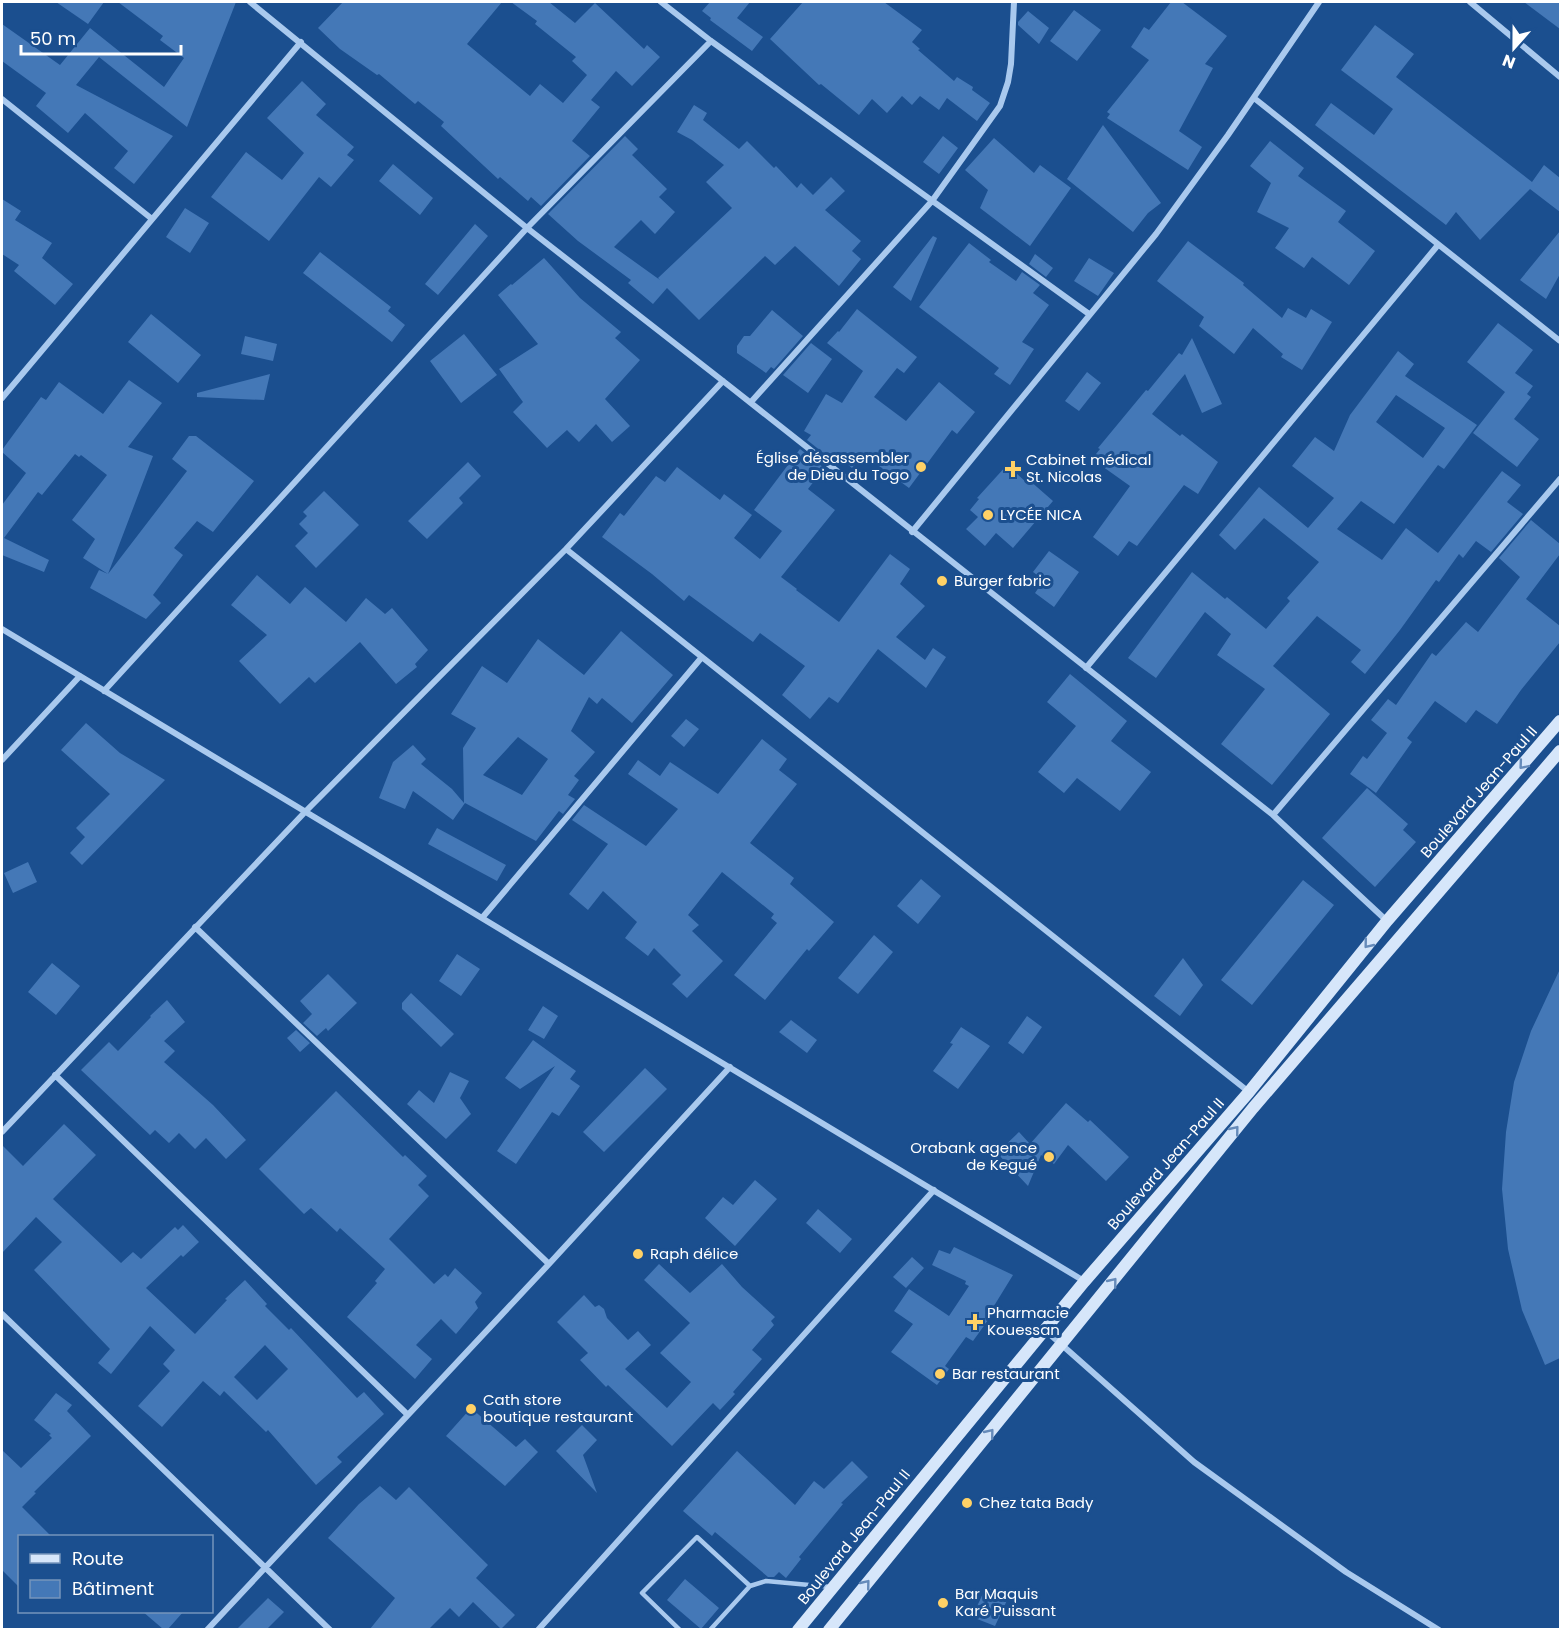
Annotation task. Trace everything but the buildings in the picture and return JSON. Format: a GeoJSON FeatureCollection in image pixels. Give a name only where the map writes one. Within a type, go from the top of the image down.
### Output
{"type":"FeatureCollection","features":[{"type":"Feature","properties":{"kind":"main road","name":"Boulevard Jean-Paul II"},"geometry":{"type":"LineString","coordinates":[[798,1629],[1084,1282],[1249,1092],[1387,921],[1560,721]]}},
{"type":"Feature","properties":{"kind":"main road","name":"Boulevard Jean-Paul II"},"geometry":{"type":"LineString","coordinates":[[830,1629],[1253,1108],[1560,751]]}},
{"type":"Feature","properties":{"kind":"street"},"geometry":{"type":"LineString","coordinates":[[250,2],[302,42],[527,228],[1273,815],[1387,921]]}},
{"type":"Feature","properties":{"kind":"street"},"geometry":{"type":"LineString","coordinates":[[661,2],[711,41],[1089,314]]}},
{"type":"Feature","properties":{"kind":"street"},"geometry":{"type":"LineString","coordinates":[[750,402],[932,201],[1000,106],[1011,64],[1014,2]]}},
{"type":"Feature","properties":{"kind":"street"},"geometry":{"type":"LineString","coordinates":[[912,532],[1156,234],[1254,98],[1319,2]]}},
{"type":"Feature","properties":{"kind":"street"},"geometry":{"type":"LineString","coordinates":[[1470,2],[1560,77]]}},
{"type":"Feature","properties":{"kind":"street"},"geometry":{"type":"LineString","coordinates":[[104,691],[527,228],[711,41]]}},
{"type":"Feature","properties":{"kind":"street"},"geometry":{"type":"LineString","coordinates":[[2,398],[302,42]]}},
{"type":"Feature","properties":{"kind":"street"},"geometry":{"type":"LineString","coordinates":[[1254,98],[1560,341]]}},
{"type":"Feature","properties":{"kind":"street"},"geometry":{"type":"LineString","coordinates":[[2,99],[152,219]]}},
{"type":"Feature","properties":{"kind":"street"},"geometry":{"type":"LineString","coordinates":[[1086,668],[1438,245]]}},
{"type":"Feature","properties":{"kind":"street"},"geometry":{"type":"LineString","coordinates":[[2,1132],[304,812],[566,549],[723,381]]}},
{"type":"Feature","properties":{"kind":"street"},"geometry":{"type":"LineString","coordinates":[[1273,815],[1560,478]]}},
{"type":"Feature","properties":{"kind":"street"},"geometry":{"type":"LineString","coordinates":[[566,549],[1249,1092]]}},
{"type":"Feature","properties":{"kind":"street"},"geometry":{"type":"LineString","coordinates":[[2,629],[1084,1282]]}},
{"type":"Feature","properties":{"kind":"street"},"geometry":{"type":"LineString","coordinates":[[482,918],[702,657]]}},
{"type":"Feature","properties":{"kind":"street"},"geometry":{"type":"LineString","coordinates":[[2,760],[80,676]]}},
{"type":"Feature","properties":{"kind":"street"},"geometry":{"type":"LineString","coordinates":[[195,927],[549,1264]]}},
{"type":"Feature","properties":{"kind":"street"},"geometry":{"type":"LineString","coordinates":[[207,1629],[730,1067]]}},
{"type":"Feature","properties":{"kind":"street"},"geometry":{"type":"LineString","coordinates":[[55,1075],[408,1415]]}},
{"type":"Feature","properties":{"kind":"street"},"geometry":{"type":"LineString","coordinates":[[538,1629],[934,1190]]}},
{"type":"Feature","properties":{"kind":"street"},"geometry":{"type":"LineString","coordinates":[[2,1314],[330,1629]]}},
{"type":"Feature","properties":{"kind":"street"},"geometry":{"type":"LineString","coordinates":[[1045,1330],[1194,1462],[1346,1572],[1439,1629]]}},
{"type":"Feature","properties":{"kind":"lane"},"geometry":{"type":"LineString","coordinates":[[680,1629],[642,1593],[697,1537],[750,1586]]}},
{"type":"Feature","properties":{"kind":"lane"},"geometry":{"type":"LineString","coordinates":[[710,1629],[750,1586],[766,1581],[831,1587]]}},
{"type":"Feature","properties":{"kind":"place","name":"Église désassembler de Dieu du Togo"},"geometry":{"type":"Point","coordinates":[921,467]}},
{"type":"Feature","properties":{"kind":"place","name":"Cabinet médical St. Nicolas"},"geometry":{"type":"Point","coordinates":[1013,469]}},
{"type":"Feature","properties":{"kind":"place","name":"LYCÉE NICA"},"geometry":{"type":"Point","coordinates":[988,515]}},
{"type":"Feature","properties":{"kind":"place","name":"Burger fabric"},"geometry":{"type":"Point","coordinates":[942,581]}},
{"type":"Feature","properties":{"kind":"place","name":"Orabank agence de Kegué"},"geometry":{"type":"Point","coordinates":[1049,1157]}},
{"type":"Feature","properties":{"kind":"place","name":"Raph délice"},"geometry":{"type":"Point","coordinates":[638,1254]}},
{"type":"Feature","properties":{"kind":"place","name":"Pharmacie Kouessan"},"geometry":{"type":"Point","coordinates":[975,1322]}},
{"type":"Feature","properties":{"kind":"place","name":"Bar restaurant"},"geometry":{"type":"Point","coordinates":[940,1374]}},
{"type":"Feature","properties":{"kind":"place","name":"Cath store boutique restaurant"},"geometry":{"type":"Point","coordinates":[471,1409]}},
{"type":"Feature","properties":{"kind":"place","name":"Chez tata Bady"},"geometry":{"type":"Point","coordinates":[967,1503]}},
{"type":"Feature","properties":{"kind":"place","name":"Bar Maquis Karé Puissant"},"geometry":{"type":"Point","coordinates":[943,1603]}}]}
